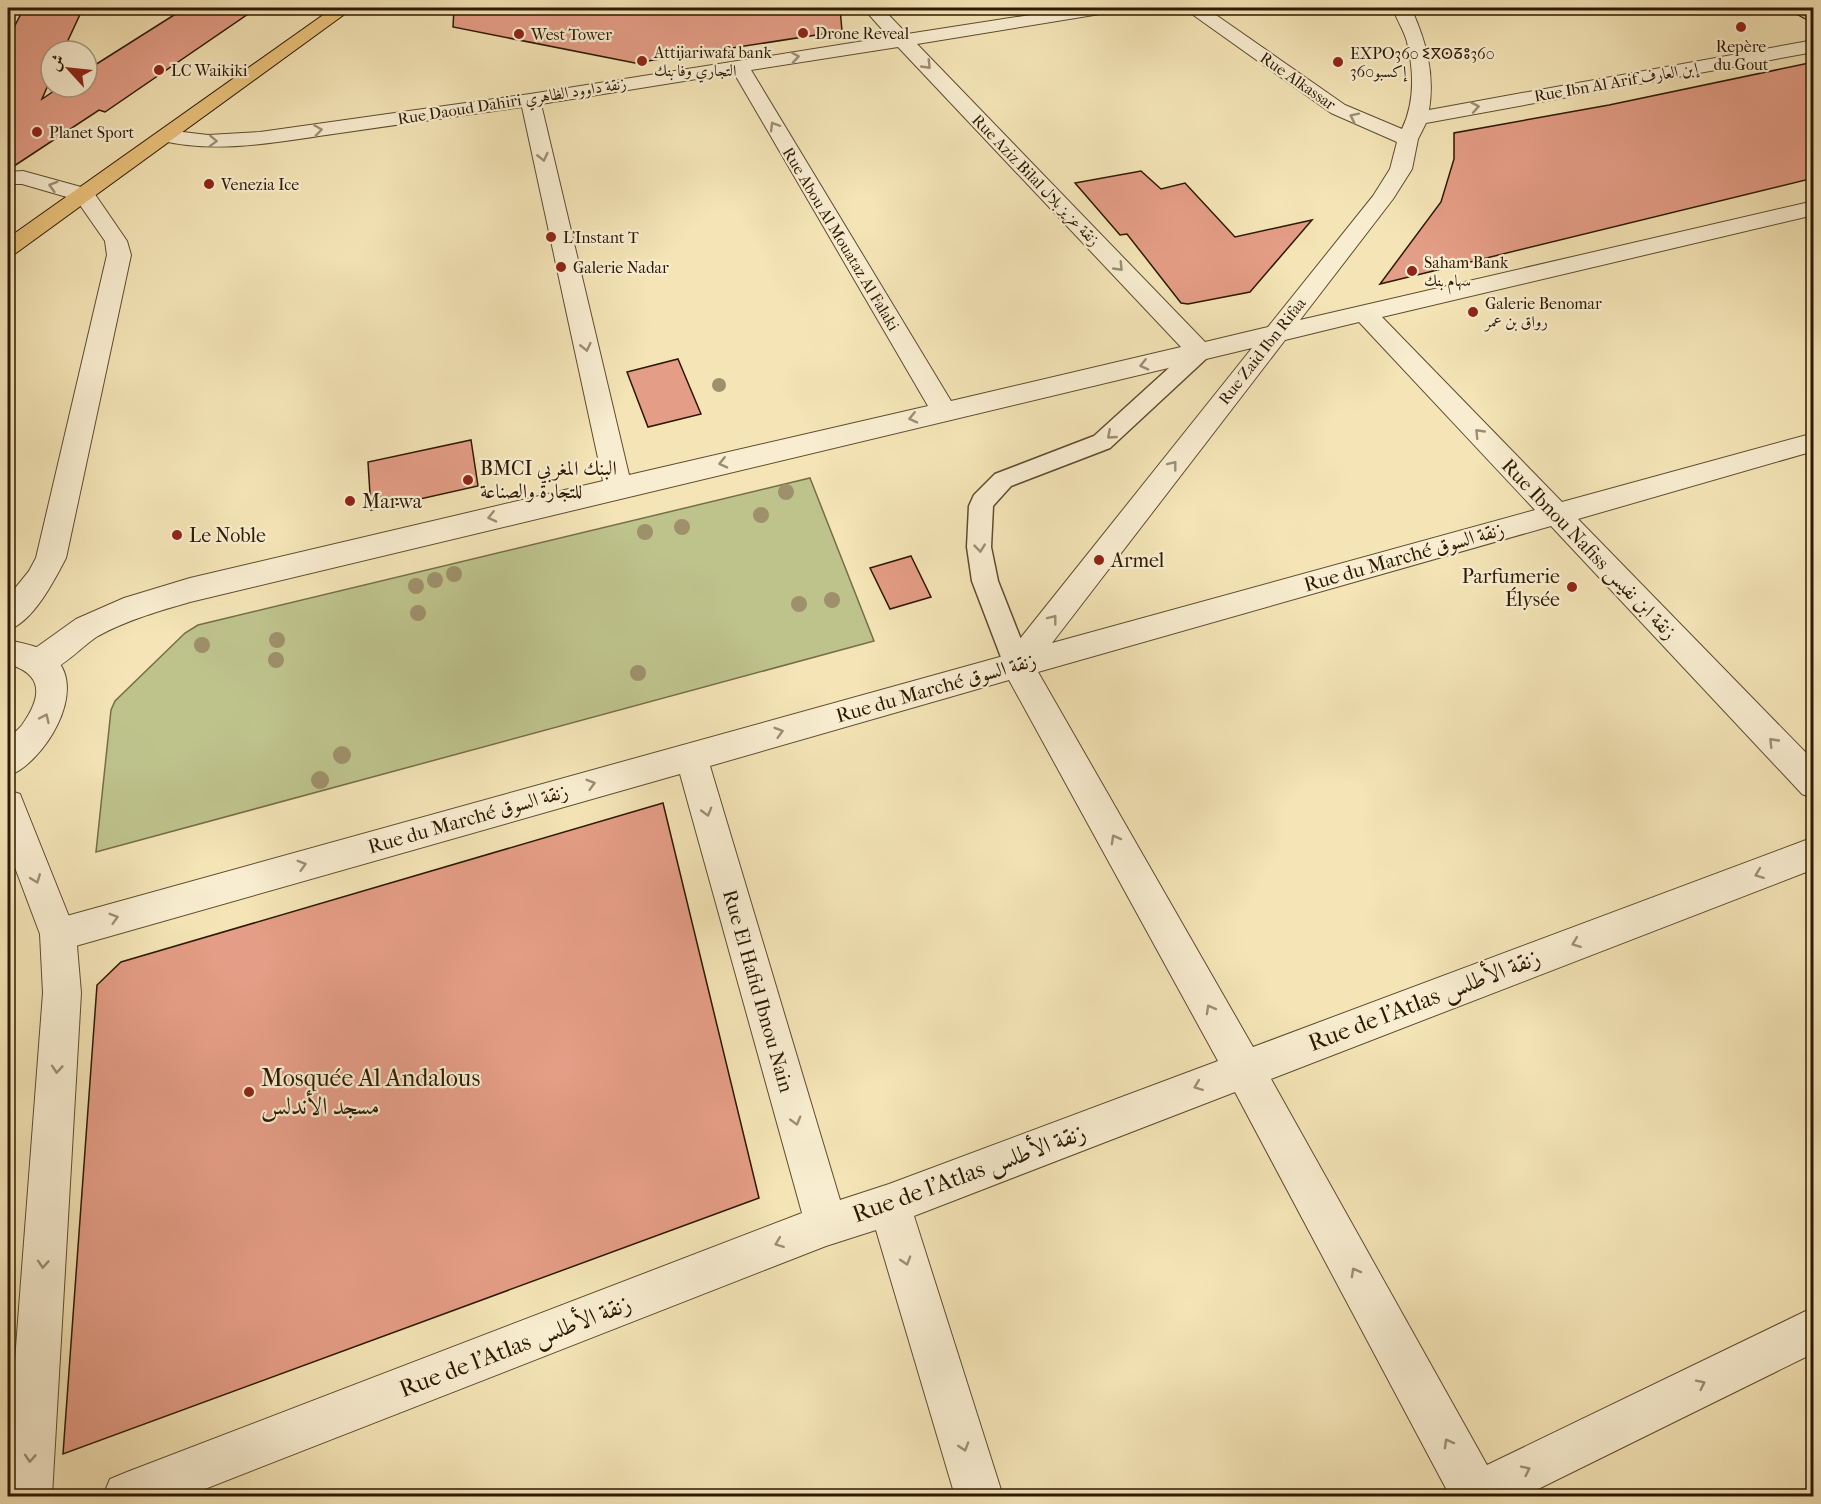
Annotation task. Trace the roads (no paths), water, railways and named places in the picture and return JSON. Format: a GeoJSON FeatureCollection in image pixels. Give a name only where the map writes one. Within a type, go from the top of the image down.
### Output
{"type":"FeatureCollection","features":[{"type":"Feature","properties":{"kind":"main road"},"geometry":{"type":"LineString","coordinates":[[8,248],[344,8]]}},
{"type":"Feature","properties":{"kind":"main road"},"geometry":{"type":"LineString","coordinates":[[1795,8],[1814,18]]}},
{"type":"Feature","properties":{"kind":"street","name":"Rue Aziz Bilal زنقة عزيز بلال"},"geometry":{"type":"LineString","coordinates":[[872,8],[1200,352]]}},
{"type":"Feature","properties":{"kind":"street","name":"Rue Daoud Dahiri زنقة داوود الظاهري"},"geometry":{"type":"LineString","coordinates":[[166,136],[208,141],[260,138],[530,100],[1106,8]]}},
{"type":"Feature","properties":{"kind":"street","name":"Rue Alkassar"},"geometry":{"type":"LineString","coordinates":[[1195,8],[1338,109],[1408,139]]}},
{"type":"Feature","properties":{"kind":"street","name":"Rue Zaid Ibn Rifaa"},"geometry":{"type":"LineString","coordinates":[[1017,665],[1382,199],[1401,169],[1408,139],[1418,118],[1423,86],[1416,41],[1402,8]]}},
{"type":"Feature","properties":{"kind":"street","name":"Rue Ibn Al Arif إبن العارف"},"geometry":{"type":"LineString","coordinates":[[1418,118],[1814,46]]}},
{"type":"Feature","properties":{"kind":"street","name":"Rue Abou Al Mouataz Al Falaki"},"geometry":{"type":"LineString","coordinates":[[739,66],[944,411]]}},
{"type":"Feature","properties":{"kind":"street"},"geometry":{"type":"LineString","coordinates":[[530,100],[618,487]]}},
{"type":"Feature","properties":{"kind":"street"},"geometry":{"type":"LineString","coordinates":[[8,178],[23,177],[84,195],[116,241],[119,255],[102,322],[51,558],[40,579],[8,618]]}},
{"type":"Feature","properties":{"kind":"street"},"geometry":{"type":"LineString","coordinates":[[38,663],[87,628],[124,610],[190,590],[618,487],[1814,208]]}},
{"type":"Feature","properties":{"kind":"street","name":"Rue Ibnou Nafiss زنقة ابن نفيس"},"geometry":{"type":"LineString","coordinates":[[1365,314],[1814,784]]}},
{"type":"Feature","properties":{"kind":"street","name":"Rue du Marché زنقة السوق"},"geometry":{"type":"LineString","coordinates":[[58,934],[1814,442]]}},
{"type":"Feature","properties":{"kind":"street"},"geometry":{"type":"LineString","coordinates":[[8,652],[22,654],[38,663],[50,679],[50,706],[34,737],[8,762]]}},
{"type":"Feature","properties":{"kind":"street"},"geometry":{"type":"LineString","coordinates":[[1017,665],[1244,1069],[1475,1495],[1814,1329]]}},
{"type":"Feature","properties":{"kind":"street","name":"Rue El Hafid Ibnou Nain"},"geometry":{"type":"LineString","coordinates":[[691,756],[826,1225]]}},
{"type":"Feature","properties":{"kind":"street"},"geometry":{"type":"LineString","coordinates":[[8,805],[58,934],[62,993],[28,1497]]}},
{"type":"Feature","properties":{"kind":"street","name":"Rue de l'Atlas زنقة الأطلس"},"geometry":{"type":"LineString","coordinates":[[127,1497],[826,1225],[889,1205],[1814,853]]}},
{"type":"Feature","properties":{"kind":"street"},"geometry":{"type":"LineString","coordinates":[[889,1205],[979,1497]]}},
{"type":"Feature","properties":{"kind":"lane"},"geometry":{"type":"LineString","coordinates":[[1017,665],[985,581],[979,547],[981,506],[986,495],[1003,480],[1102,442],[1200,352]]}},
{"type":"Feature","properties":{"kind":"place","name":"Repère du Gout"},"geometry":{"type":"Point","coordinates":[1741,27]}},
{"type":"Feature","properties":{"kind":"place","name":"Drone Reveal"},"geometry":{"type":"Point","coordinates":[803,33]}},
{"type":"Feature","properties":{"kind":"place","name":"West Tower"},"geometry":{"type":"Point","coordinates":[519,34]}},
{"type":"Feature","properties":{"kind":"place","name":"Attijariwafa bank التجاري وفا بنك"},"geometry":{"type":"Point","coordinates":[642,61]}},
{"type":"Feature","properties":{"kind":"place","name":"EXPO360 ⵉⴳⵙⵒⵓ360 إكسبو360"},"geometry":{"type":"Point","coordinates":[1338,62]}},
{"type":"Feature","properties":{"kind":"place","name":"LC Waikiki"},"geometry":{"type":"Point","coordinates":[159,70]}},
{"type":"Feature","properties":{"kind":"place","name":"Planet Sport"},"geometry":{"type":"Point","coordinates":[37,132]}},
{"type":"Feature","properties":{"kind":"place","name":"Venezia Ice"},"geometry":{"type":"Point","coordinates":[209,184]}},
{"type":"Feature","properties":{"kind":"place","name":"L'Instant T"},"geometry":{"type":"Point","coordinates":[551,237]}},
{"type":"Feature","properties":{"kind":"place","name":"Galerie Nadar"},"geometry":{"type":"Point","coordinates":[561,267]}},
{"type":"Feature","properties":{"kind":"place","name":"Saham Bank سهام بنك"},"geometry":{"type":"Point","coordinates":[1412,271]}},
{"type":"Feature","properties":{"kind":"place","name":"Galerie Benomar رواق بن عمر"},"geometry":{"type":"Point","coordinates":[1473,312]}},
{"type":"Feature","properties":{"kind":"place","name":"BMCI البنك المغربي للتجارة والصناعة"},"geometry":{"type":"Point","coordinates":[468,480]}},
{"type":"Feature","properties":{"kind":"place","name":"Marwa"},"geometry":{"type":"Point","coordinates":[350,501]}},
{"type":"Feature","properties":{"kind":"place","name":"Le Noble"},"geometry":{"type":"Point","coordinates":[177,535]}},
{"type":"Feature","properties":{"kind":"place","name":"Armel"},"geometry":{"type":"Point","coordinates":[1099,560]}},
{"type":"Feature","properties":{"kind":"place","name":"Parfumerie Élysée"},"geometry":{"type":"Point","coordinates":[1572,587]}},
{"type":"Feature","properties":{"kind":"place","name":"Mosquée Al Andalous مسجد الأندلس"},"geometry":{"type":"Point","coordinates":[249,1092]}}]}
